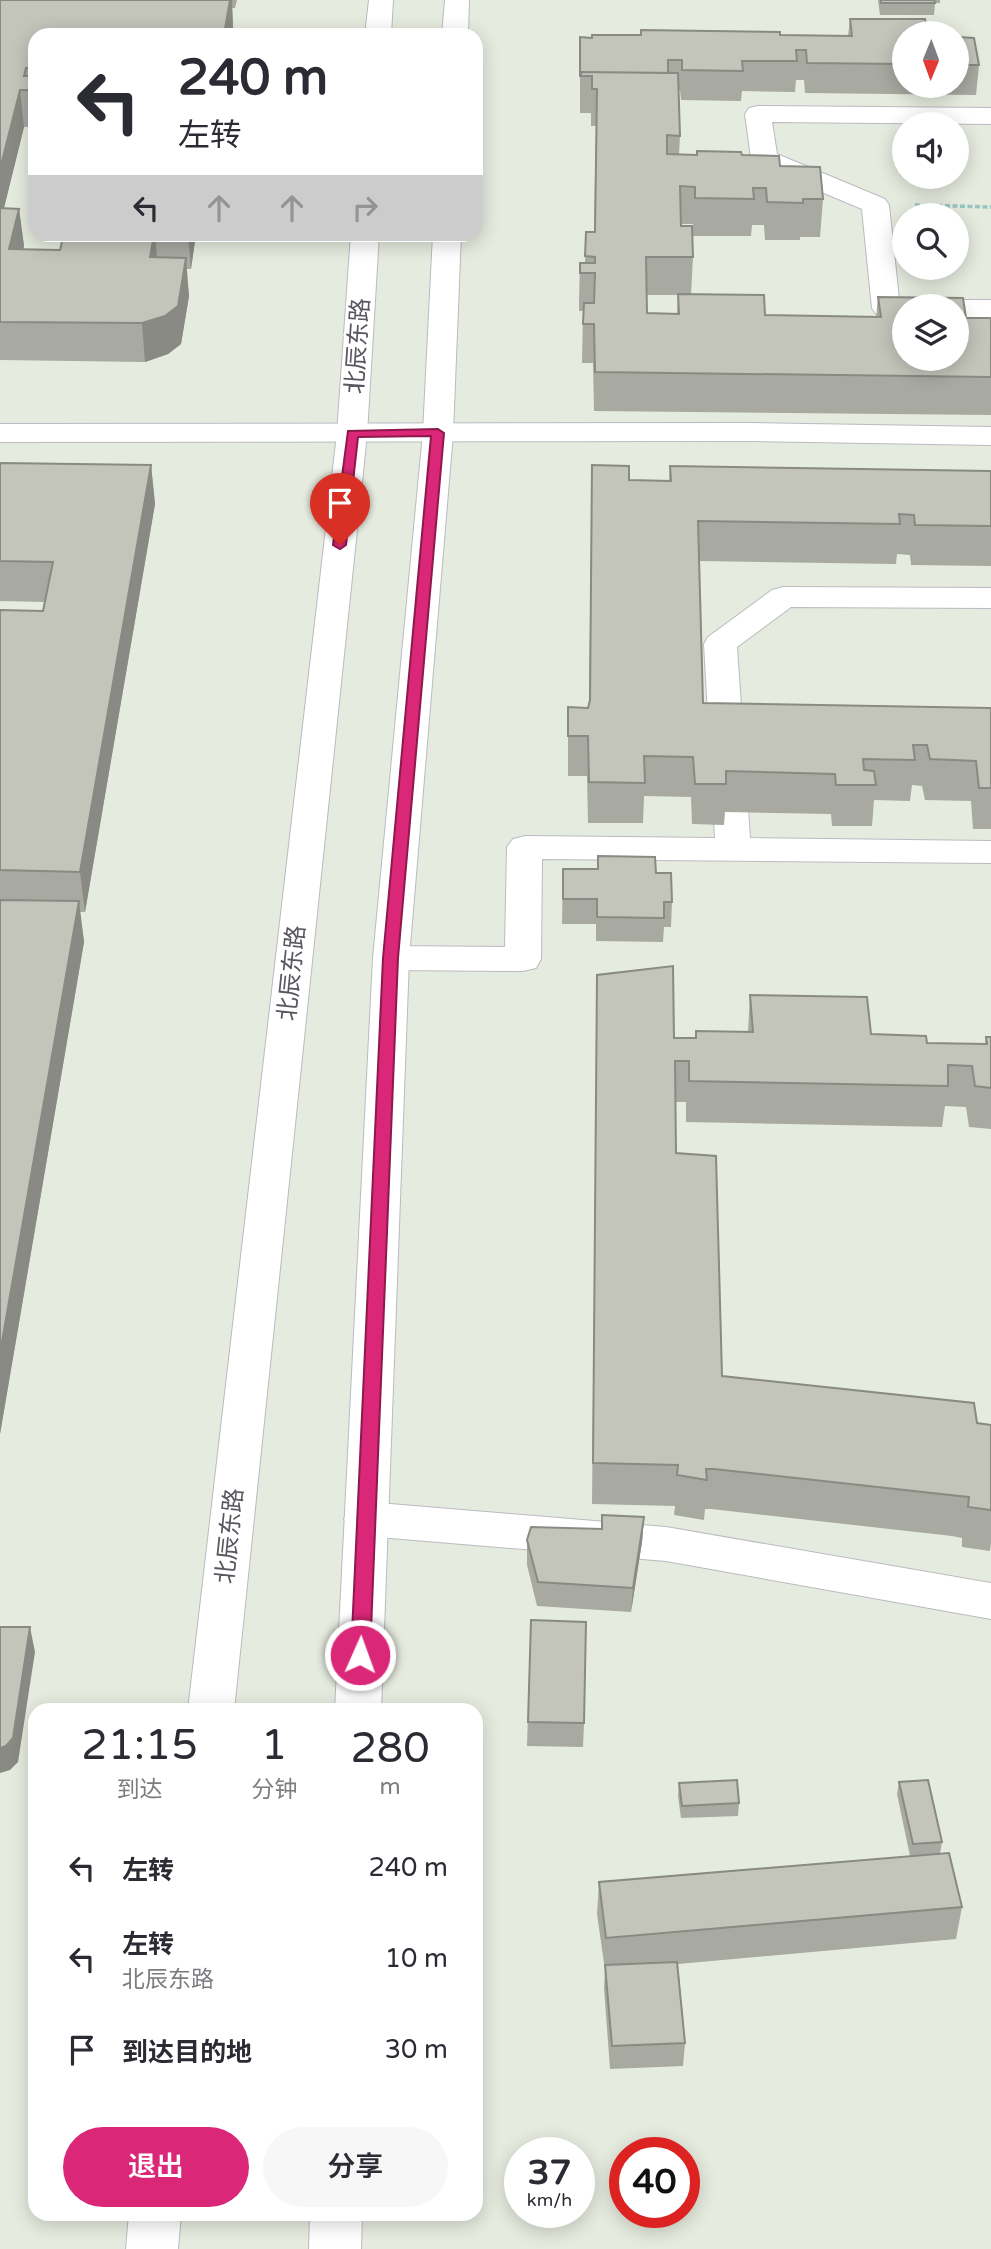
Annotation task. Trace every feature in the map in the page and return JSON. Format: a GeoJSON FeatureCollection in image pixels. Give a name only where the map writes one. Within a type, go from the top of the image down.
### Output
{"type":"FeatureCollection","features":[{"type":"Feature","properties":{"kind":"street"},"geometry":{"type":"LineString","coordinates":[[379,28],[381,0]]}},
{"type":"Feature","properties":{"kind":"street"},"geometry":{"type":"LineString","coordinates":[[455,28],[457,0]]}},
{"type":"Feature","properties":{"kind":"street"},"geometry":{"type":"LineString","coordinates":[[892,308],[886,308],[875,205],[764,158],[758,114],[991,116]]}},
{"type":"Feature","properties":{"kind":"street","name":"北辰东路"},"geometry":{"type":"LineString","coordinates":[[212,1703],[352,434],[364,242]]}},
{"type":"Feature","properties":{"kind":"street"},"geometry":{"type":"LineString","coordinates":[[358,1703],[391,958],[438,433],[447,242]]}},
{"type":"Feature","properties":{"kind":"street"},"geometry":{"type":"LineString","coordinates":[[969,309],[991,310]]}},
{"type":"Feature","properties":{"kind":"street"},"geometry":{"type":"LineString","coordinates":[[0,433],[752,432],[991,436]]}},
{"type":"Feature","properties":{"kind":"street"},"geometry":{"type":"LineString","coordinates":[[733,849],[720,644],[783,597],[991,598]]}},
{"type":"Feature","properties":{"kind":"street"},"geometry":{"type":"LineString","coordinates":[[391,958],[523,959],[525,847],[991,852]]}},
{"type":"Feature","properties":{"kind":"street"},"geometry":{"type":"LineString","coordinates":[[366,1519],[666,1544],[991,1601]]}},
{"type":"Feature","properties":{"kind":"street"},"geometry":{"type":"LineString","coordinates":[[152,2249],[155,2221]]}},
{"type":"Feature","properties":{"kind":"street"},"geometry":{"type":"LineString","coordinates":[[335,2249],[336,2221]]}},
{"type":"Feature","properties":{"kind":"path"},"geometry":{"type":"LineString","coordinates":[[875,205],[991,207]]}},
{"type":"Feature","properties":{"kind":"building"},"geometry":{"type":"Polygon","coordinates":[[[0,0],[230,0],[225,28],[28,28],[28,68],[24,76],[28,76],[28,90],[20,90],[0,169],[0,0]]]}},
{"type":"Feature","properties":{"kind":"building"},"geometry":{"type":"Polygon","coordinates":[[[881,0],[934,0],[935,3],[881,3],[881,0]]]}},
{"type":"Feature","properties":{"kind":"building"},"geometry":{"type":"Polygon","coordinates":[[[850,19],[925,19],[892,21],[892,64],[807,63],[806,50],[796,50],[797,61],[742,61],[743,71],[682,70],[682,60],[668,60],[668,73],[581,72],[580,77],[580,37],[592,38],[592,35],[641,35],[641,30],[852,36],[850,19]]]}},
{"type":"Feature","properties":{"kind":"building"},"geometry":{"type":"Polygon","coordinates":[[[970,38],[974,38],[979,65],[970,65],[970,38]]]}},
{"type":"Feature","properties":{"kind":"building"},"geometry":{"type":"Polygon","coordinates":[[[581,72],[678,73],[680,136],[667,135],[667,154],[697,155],[697,151],[741,152],[742,155],[779,156],[780,166],[820,167],[823,199],[803,199],[803,203],[767,202],[766,188],[753,188],[754,199],[695,198],[695,187],[680,186],[681,226],[692,226],[693,257],[646,257],[647,313],[679,314],[678,294],[764,295],[765,315],[881,317],[878,297],[892,297],[892,371],[969,371],[969,318],[991,318],[991,377],[595,372],[594,324],[583,324],[584,303],[594,303],[595,273],[580,273],[580,263],[595,263],[595,257],[585,256],[586,232],[595,232],[597,89],[592,89],[592,76],[581,76],[581,72]]]}},
{"type":"Feature","properties":{"kind":"building"},"geometry":{"type":"Polygon","coordinates":[[[0,208],[19,209],[9,249],[60,250],[62,242],[153,242],[150,257],[186,258],[178,306],[165,316],[142,323],[0,322],[0,208]]]}},
{"type":"Feature","properties":{"kind":"building"},"geometry":{"type":"Polygon","coordinates":[[[0,463],[151,465],[80,872],[0,870],[0,610],[43,611],[53,562],[0,561],[0,463]]]}},
{"type":"Feature","properties":{"kind":"building"},"geometry":{"type":"Polygon","coordinates":[[[592,465],[629,466],[629,480],[671,481],[670,466],[991,471],[991,526],[915,525],[914,515],[899,514],[900,524],[698,521],[703,703],[991,708],[991,788],[979,788],[976,761],[930,759],[927,745],[913,745],[915,760],[863,759],[864,770],[874,771],[876,785],[836,785],[835,774],[726,771],[726,784],[695,784],[693,757],[644,756],[645,783],[589,782],[588,736],[568,736],[568,707],[588,708],[590,700],[592,465]]]}},
{"type":"Feature","properties":{"kind":"building"},"geometry":{"type":"Polygon","coordinates":[[[598,856],[655,857],[656,873],[671,873],[672,902],[664,902],[664,918],[597,917],[597,899],[563,899],[563,869],[598,869],[598,856]]]}},
{"type":"Feature","properties":{"kind":"building"},"geometry":{"type":"Polygon","coordinates":[[[0,900],[79,901],[0,1353],[0,900]]]}},
{"type":"Feature","properties":{"kind":"building"},"geometry":{"type":"Polygon","coordinates":[[[673,966],[674,1038],[696,1038],[696,1031],[753,1032],[750,995],[867,997],[871,1034],[926,1036],[927,1043],[987,1044],[986,1037],[991,1037],[991,1088],[975,1086],[972,1066],[948,1065],[948,1086],[689,1081],[689,1061],[675,1061],[676,1153],[716,1156],[722,1376],[974,1403],[977,1423],[991,1425],[991,1510],[968,1507],[969,1497],[714,1469],[706,1469],[707,1480],[677,1475],[678,1465],[593,1463],[597,975],[673,966]]]}},
{"type":"Feature","properties":{"kind":"building"},"geometry":{"type":"Polygon","coordinates":[[[602,1515],[644,1517],[633,1588],[538,1582],[527,1540],[531,1527],[602,1529],[602,1515]]]}},
{"type":"Feature","properties":{"kind":"building"},"geometry":{"type":"Polygon","coordinates":[[[531,1620],[586,1622],[584,1723],[528,1722],[531,1620]]]}},
{"type":"Feature","properties":{"kind":"building"},"geometry":{"type":"Polygon","coordinates":[[[0,1627],[30,1627],[13,1738],[0,1748],[0,1627]]]}},
{"type":"Feature","properties":{"kind":"building"},"geometry":{"type":"Polygon","coordinates":[[[737,1780],[739,1803],[682,1806],[679,1783],[737,1780]]]}},
{"type":"Feature","properties":{"kind":"building"},"geometry":{"type":"Polygon","coordinates":[[[928,1780],[942,1842],[913,1844],[899,1782],[928,1780]]]}},
{"type":"Feature","properties":{"kind":"building"},"geometry":{"type":"Polygon","coordinates":[[[949,1853],[962,1907],[606,1938],[599,1882],[949,1853]]]}},
{"type":"Feature","properties":{"kind":"building"},"geometry":{"type":"Polygon","coordinates":[[[677,1962],[685,2043],[612,2046],[605,1965],[677,1962]]]}},
{"type":"Feature","properties":{"kind":"route"},"geometry":{"type":"LineString","coordinates":[[340,545],[352,434],[438,433],[391,958],[360,1655]]}}]}
